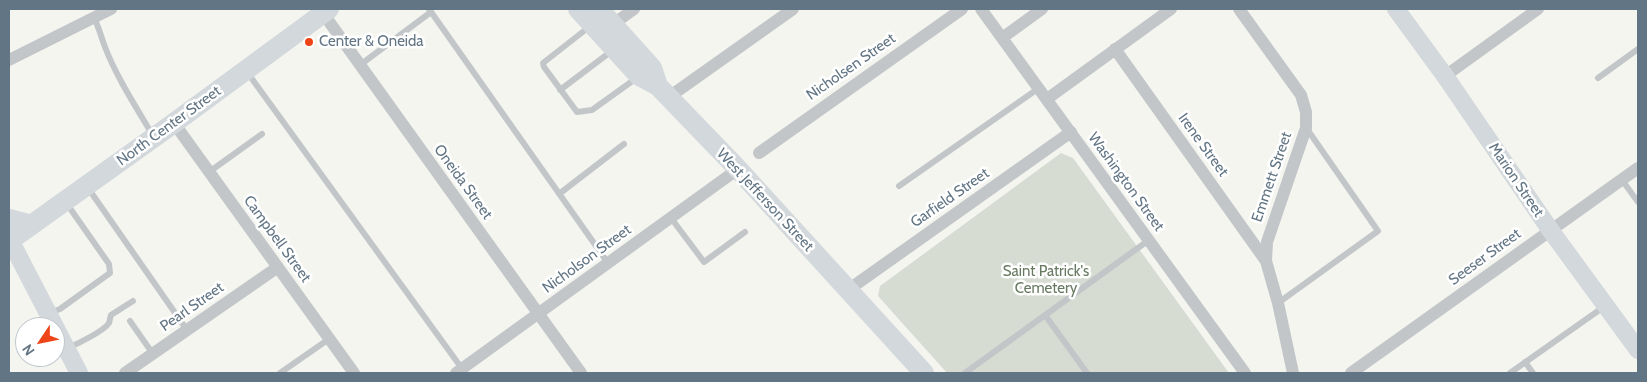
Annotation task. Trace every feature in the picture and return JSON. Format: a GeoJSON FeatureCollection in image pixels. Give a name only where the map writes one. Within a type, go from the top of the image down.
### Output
{"type":"FeatureCollection","features":[{"type":"Feature","properties":{"kind":"main road"},"geometry":{"type":"LineString","coordinates":[[578,9],[601,23],[615,49],[639,76],[664,92]]}},
{"type":"Feature","properties":{"kind":"main road","name":"North Center Street"},"geometry":{"type":"LineString","coordinates":[[9,239],[32,225],[174,123],[324,10]]}},
{"type":"Feature","properties":{"kind":"main road","name":"West Jefferson Street"},"geometry":{"type":"LineString","coordinates":[[601,23],[652,68],[664,92],[738,169],[848,290],[918,371]]}},
{"type":"Feature","properties":{"kind":"main road"},"geometry":{"type":"LineString","coordinates":[[9,220],[32,225]]}},
{"type":"Feature","properties":{"kind":"street"},"geometry":{"type":"LineString","coordinates":[[9,60],[111,9]]}},
{"type":"Feature","properties":{"kind":"street"},"geometry":{"type":"LineString","coordinates":[[601,23],[634,9]]}},
{"type":"Feature","properties":{"kind":"street"},"geometry":{"type":"LineString","coordinates":[[664,92],[793,9]]}},
{"type":"Feature","properties":{"kind":"street","name":"Nicholsen Street"},"geometry":{"type":"LineString","coordinates":[[760,153],[962,9]]}},
{"type":"Feature","properties":{"kind":"street","name":"Washington Street"},"geometry":{"type":"LineString","coordinates":[[981,9],[1245,373]]}},
{"type":"Feature","properties":{"kind":"street"},"geometry":{"type":"LineString","coordinates":[[1002,38],[1042,9]]}},
{"type":"Feature","properties":{"kind":"street"},"geometry":{"type":"LineString","coordinates":[[1047,99],[1171,9]]}},
{"type":"Feature","properties":{"kind":"street","name":"Emmett Street"},"geometry":{"type":"LineString","coordinates":[[1239,9],[1301,95],[1306,112],[1306,128],[1267,242],[1266,260],[1278,303],[1293,373]]}},
{"type":"Feature","properties":{"kind":"street","name":"Marion Street"},"geometry":{"type":"LineString","coordinates":[[1396,9],[1638,350]]}},
{"type":"Feature","properties":{"kind":"street"},"geometry":{"type":"LineString","coordinates":[[1444,76],[1538,9]]}},
{"type":"Feature","properties":{"kind":"street","name":"Oneida Street"},"geometry":{"type":"LineString","coordinates":[[324,10],[360,65],[581,373]]}},
{"type":"Feature","properties":{"kind":"street","name":"Irene Street"},"geometry":{"type":"LineString","coordinates":[[1115,49],[1266,260]]}},
{"type":"Feature","properties":{"kind":"street","name":"Campbell Street"},"geometry":{"type":"LineString","coordinates":[[174,123],[354,373]]}},
{"type":"Feature","properties":{"kind":"street","name":"Garfield Street"},"geometry":{"type":"LineString","coordinates":[[848,290],[1071,132]]}},
{"type":"Feature","properties":{"kind":"street","name":"Seeser Street"},"geometry":{"type":"LineString","coordinates":[[1352,373],[1638,168]]}},
{"type":"Feature","properties":{"kind":"street","name":"Nicholson Street"},"geometry":{"type":"LineString","coordinates":[[461,372],[738,169]]}},
{"type":"Feature","properties":{"kind":"street"},"geometry":{"type":"LineString","coordinates":[[9,239],[78,373]]}},
{"type":"Feature","properties":{"kind":"street","name":"Pearl Street"},"geometry":{"type":"LineString","coordinates":[[125,373],[278,267]]}},
{"type":"Feature","properties":{"kind":"lane"},"geometry":{"type":"LineString","coordinates":[[360,65],[430,10],[609,263]]}},
{"type":"Feature","properties":{"kind":"lane"},"geometry":{"type":"LineString","coordinates":[[94,18],[102,33],[105,46],[129,95],[154,137]]}},
{"type":"Feature","properties":{"kind":"lane"},"geometry":{"type":"LineString","coordinates":[[601,23],[543,63],[560,90],[577,112],[592,110],[639,76]]}},
{"type":"Feature","properties":{"kind":"lane"},"geometry":{"type":"LineString","coordinates":[[560,90],[615,49]]}},
{"type":"Feature","properties":{"kind":"lane"},"geometry":{"type":"LineString","coordinates":[[1598,78],[1638,49]]}},
{"type":"Feature","properties":{"kind":"lane"},"geometry":{"type":"LineString","coordinates":[[246,70],[461,372]]}},
{"type":"Feature","properties":{"kind":"lane"},"geometry":{"type":"LineString","coordinates":[[900,186],[1039,88]]}},
{"type":"Feature","properties":{"kind":"lane"},"geometry":{"type":"LineString","coordinates":[[1278,303],[1378,231],[1306,128]]}},
{"type":"Feature","properties":{"kind":"lane"},"geometry":{"type":"LineString","coordinates":[[209,172],[262,134]]}},
{"type":"Feature","properties":{"kind":"lane"},"geometry":{"type":"LineString","coordinates":[[559,194],[624,144]]}},
{"type":"Feature","properties":{"kind":"lane"},"geometry":{"type":"LineString","coordinates":[[1622,180],[1638,202]]}},
{"type":"Feature","properties":{"kind":"lane"},"geometry":{"type":"LineString","coordinates":[[86,186],[187,330]]}},
{"type":"Feature","properties":{"kind":"lane"},"geometry":{"type":"LineString","coordinates":[[48,314],[60,309],[110,273],[109,264],[65,201]]}},
{"type":"Feature","properties":{"kind":"lane"},"geometry":{"type":"LineString","coordinates":[[671,218],[704,262],[745,232]]}},
{"type":"Feature","properties":{"kind":"lane"},"geometry":{"type":"LineString","coordinates":[[965,373],[1149,240]]}},
{"type":"Feature","properties":{"kind":"lane"},"geometry":{"type":"LineString","coordinates":[[67,349],[104,327],[109,323],[111,315],[133,301]]}},
{"type":"Feature","properties":{"kind":"lane"},"geometry":{"type":"LineString","coordinates":[[1510,373],[1606,306]]}},
{"type":"Feature","properties":{"kind":"lane"},"geometry":{"type":"LineString","coordinates":[[1045,315],[1087,373]]}},
{"type":"Feature","properties":{"kind":"lane"},"geometry":{"type":"LineString","coordinates":[[130,321],[153,354]]}},
{"type":"Feature","properties":{"kind":"lane"},"geometry":{"type":"LineString","coordinates":[[280,373],[329,339]]}},
{"type":"Feature","properties":{"kind":"lane"},"geometry":{"type":"LineString","coordinates":[[1525,362],[1533,373]]}},
{"type":"Feature","properties":{"kind":"green space","name":"Saint Patrick's Cemetery"},"geometry":{"type":"Polygon","coordinates":[[[1061,153],[1073,158],[1229,373],[947,373],[878,296],[880,286],[1061,153]]]}},
{"type":"Feature","properties":{"kind":"place","name":"Center & Oneida"},"geometry":{"type":"Point","coordinates":[309,42]}}]}
